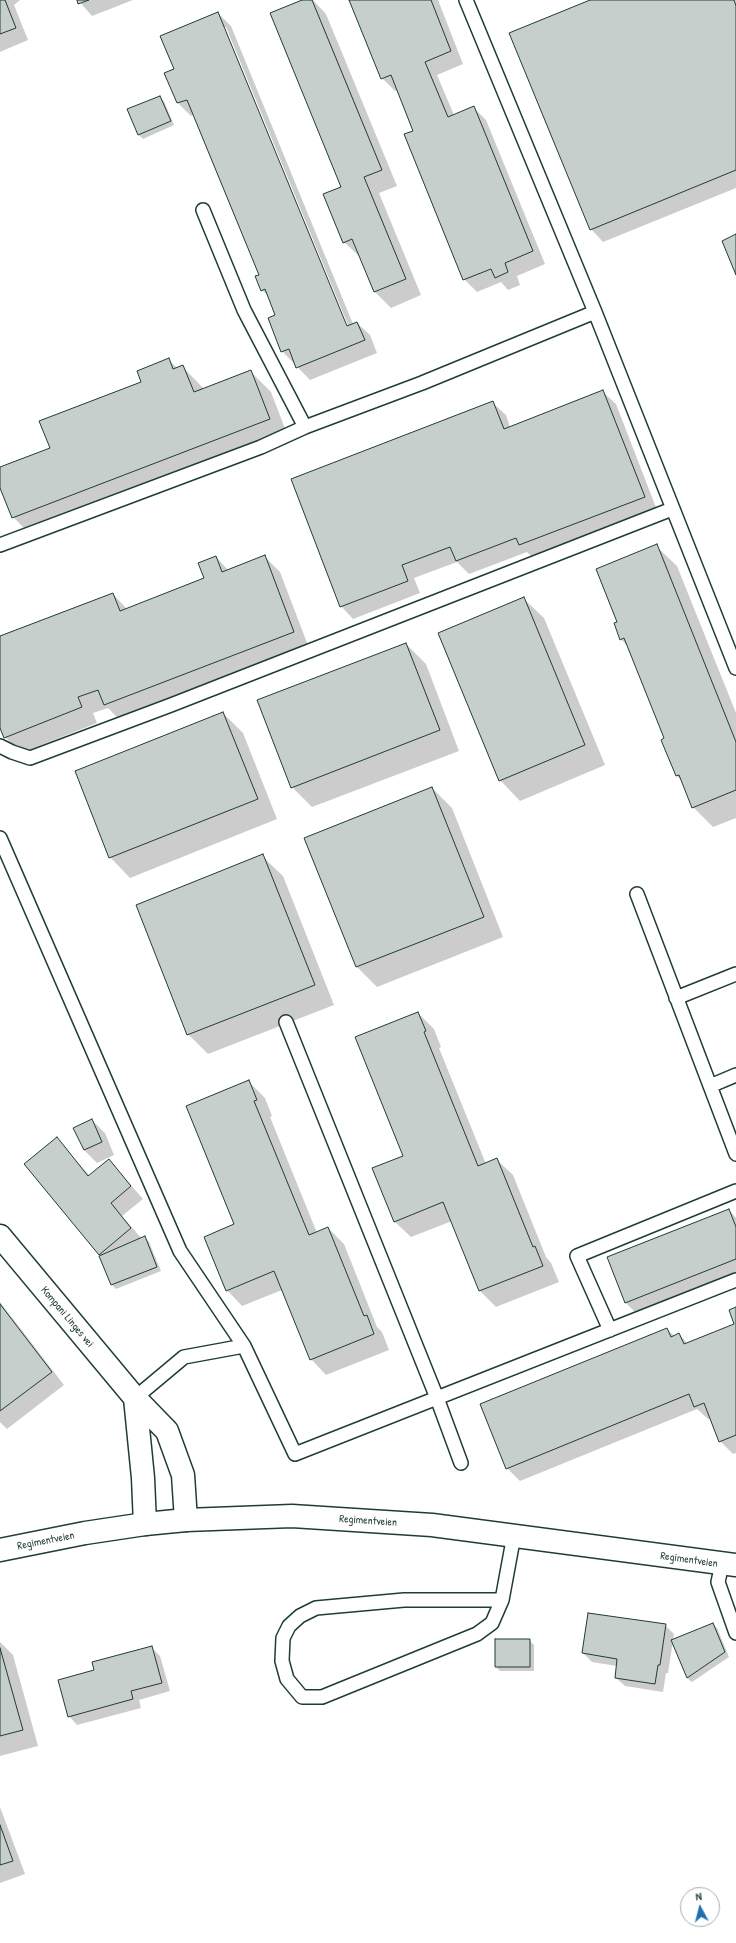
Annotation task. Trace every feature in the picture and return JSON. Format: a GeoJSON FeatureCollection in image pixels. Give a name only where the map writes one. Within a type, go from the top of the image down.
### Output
{"type":"FeatureCollection","features":[{"type":"Feature","properties":{"kind":"main road","name":"Kompani Linges vei"},"geometry":{"type":"LineString","coordinates":[[0,1236],[135,1398],[167,1431],[183,1476],[186,1520]]}},
{"type":"Feature","properties":{"kind":"main road"},"geometry":{"type":"LineString","coordinates":[[135,1398],[143,1478],[145,1524]]}},
{"type":"Feature","properties":{"kind":"main road","name":"Regimentveien"},"geometry":{"type":"LineString","coordinates":[[0,1550],[78,1534],[145,1524],[186,1520],[292,1516],[432,1525],[729,1565]]}},
{"type":"Feature","properties":{"kind":"lane"},"geometry":{"type":"LineString","coordinates":[[466,0],[595,312],[736,668]]}},
{"type":"Feature","properties":{"kind":"lane"},"geometry":{"type":"LineString","coordinates":[[203,210],[244,310],[305,427]]}},
{"type":"Feature","properties":{"kind":"lane"},"geometry":{"type":"LineString","coordinates":[[0,546],[262,447],[305,427],[422,382],[595,312]]}},
{"type":"Feature","properties":{"kind":"lane"},"geometry":{"type":"LineString","coordinates":[[0,746],[30,758],[171,705],[672,509]]}},
{"type":"Feature","properties":{"kind":"lane"},"geometry":{"type":"LineString","coordinates":[[0,838],[180,1251],[244,1346],[294,1454],[736,1280]]}},
{"type":"Feature","properties":{"kind":"lane"},"geometry":{"type":"LineString","coordinates":[[636,894],[736,1154]]}},
{"type":"Feature","properties":{"kind":"lane"},"geometry":{"type":"LineString","coordinates":[[676,998],[736,974]]}},
{"type":"Feature","properties":{"kind":"lane"},"geometry":{"type":"LineString","coordinates":[[286,1022],[437,1398],[461,1463]]}},
{"type":"Feature","properties":{"kind":"lane"},"geometry":{"type":"LineString","coordinates":[[710,1086],[736,1075]]}},
{"type":"Feature","properties":{"kind":"lane"},"geometry":{"type":"LineString","coordinates":[[610,1330],[577,1256],[736,1191]]}},
{"type":"Feature","properties":{"kind":"lane"},"geometry":{"type":"LineString","coordinates":[[135,1398],[184,1357],[244,1346]]}},
{"type":"Feature","properties":{"kind":"lane"},"geometry":{"type":"LineString","coordinates":[[502,1600],[404,1600],[316,1608],[300,1616],[288,1626],[283,1638],[282,1661],[287,1679],[302,1698],[322,1697],[477,1634],[492,1622],[502,1600],[514,1536]]}},
{"type":"Feature","properties":{"kind":"lane"},"geometry":{"type":"LineString","coordinates":[[729,1565],[718,1582],[736,1633]]}},
{"type":"Feature","properties":{"kind":"building"},"geometry":{"type":"Polygon","coordinates":[[[0,0],[5,0],[16,28],[0,34],[0,0]]]}},
{"type":"Feature","properties":{"kind":"building"},"geometry":{"type":"Polygon","coordinates":[[[77,0],[89,0],[78,4],[77,0]]]}},
{"type":"Feature","properties":{"kind":"building"},"geometry":{"type":"Polygon","coordinates":[[[302,0],[312,0],[382,170],[364,177],[406,279],[374,292],[352,239],[343,243],[323,194],[341,187],[270,13],[302,0]]]}},
{"type":"Feature","properties":{"kind":"building"},"geometry":{"type":"Polygon","coordinates":[[[349,0],[431,0],[451,51],[425,62],[448,117],[474,106],[533,251],[505,263],[508,272],[495,278],[491,269],[463,280],[404,134],[413,131],[391,75],[381,79],[349,0]]]}},
{"type":"Feature","properties":{"kind":"building"},"geometry":{"type":"Polygon","coordinates":[[[590,0],[734,0],[736,6],[736,170],[590,230],[509,33],[590,0]]]}},
{"type":"Feature","properties":{"kind":"building"},"geometry":{"type":"Polygon","coordinates":[[[218,12],[347,326],[357,322],[365,340],[296,368],[289,349],[281,352],[268,318],[275,315],[265,289],[261,291],[255,276],[259,275],[187,100],[177,103],[164,73],[174,69],[160,36],[218,12]]]}},
{"type":"Feature","properties":{"kind":"building"},"geometry":{"type":"Polygon","coordinates":[[[160,96],[171,121],[138,135],[127,109],[160,96]]]}},
{"type":"Feature","properties":{"kind":"building"},"geometry":{"type":"Polygon","coordinates":[[[736,234],[736,275],[722,241],[736,234]]]}},
{"type":"Feature","properties":{"kind":"building"},"geometry":{"type":"Polygon","coordinates":[[[169,358],[173,369],[183,365],[194,392],[251,370],[270,419],[12,518],[0,488],[0,467],[50,448],[39,421],[141,382],[137,371],[169,358]]]}},
{"type":"Feature","properties":{"kind":"building"},"geometry":{"type":"Polygon","coordinates":[[[603,390],[645,497],[519,545],[516,538],[456,561],[450,547],[402,565],[408,581],[340,607],[291,479],[493,401],[504,429],[603,390]]]}},
{"type":"Feature","properties":{"kind":"building"},"geometry":{"type":"Polygon","coordinates":[[[657,544],[736,742],[736,790],[692,808],[679,775],[676,776],[661,740],[664,738],[624,638],[620,640],[614,623],[617,622],[596,569],[657,544]]]}},
{"type":"Feature","properties":{"kind":"building"},"geometry":{"type":"Polygon","coordinates":[[[265,555],[294,632],[104,705],[98,690],[78,697],[82,707],[4,738],[0,728],[0,636],[113,593],[120,611],[204,578],[198,563],[216,556],[222,572],[265,555]]]}},
{"type":"Feature","properties":{"kind":"building"},"geometry":{"type":"Polygon","coordinates":[[[524,597],[585,745],[499,781],[438,633],[524,597]]]}},
{"type":"Feature","properties":{"kind":"building"},"geometry":{"type":"Polygon","coordinates":[[[406,643],[440,730],[291,788],[257,700],[406,643]]]}},
{"type":"Feature","properties":{"kind":"building"},"geometry":{"type":"Polygon","coordinates":[[[223,712],[258,799],[109,858],[75,771],[223,712]]]}},
{"type":"Feature","properties":{"kind":"building"},"geometry":{"type":"Polygon","coordinates":[[[432,787],[484,917],[356,967],[304,838],[432,787]]]}},
{"type":"Feature","properties":{"kind":"building"},"geometry":{"type":"Polygon","coordinates":[[[263,854],[315,985],[187,1035],[136,905],[263,854]]]}},
{"type":"Feature","properties":{"kind":"building"},"geometry":{"type":"Polygon","coordinates":[[[418,1012],[426,1031],[424,1032],[478,1166],[497,1158],[533,1247],[535,1246],[543,1266],[479,1291],[443,1202],[394,1222],[372,1168],[403,1156],[355,1037],[418,1012]]]}},
{"type":"Feature","properties":{"kind":"building"},"geometry":{"type":"Polygon","coordinates":[[[249,1080],[257,1100],[254,1101],[309,1235],[328,1227],[364,1316],[367,1315],[374,1334],[310,1360],[274,1271],[226,1291],[204,1237],[234,1224],[186,1106],[249,1080]]]}},
{"type":"Feature","properties":{"kind":"building"},"geometry":{"type":"Polygon","coordinates":[[[92,1119],[102,1142],[84,1150],[73,1128],[92,1119]]]}},
{"type":"Feature","properties":{"kind":"building"},"geometry":{"type":"Polygon","coordinates":[[[57,1137],[88,1176],[109,1159],[131,1186],[111,1203],[131,1228],[99,1255],[24,1164],[57,1137]]]}},
{"type":"Feature","properties":{"kind":"building"},"geometry":{"type":"Polygon","coordinates":[[[729,1209],[736,1227],[736,1259],[625,1303],[607,1257],[729,1209]]]}},
{"type":"Feature","properties":{"kind":"building"},"geometry":{"type":"Polygon","coordinates":[[[145,1236],[157,1267],[111,1285],[99,1256],[145,1236]]]}},
{"type":"Feature","properties":{"kind":"building"},"geometry":{"type":"Polygon","coordinates":[[[0,1304],[52,1372],[0,1411],[0,1304]]]}},
{"type":"Feature","properties":{"kind":"building"},"geometry":{"type":"Polygon","coordinates":[[[736,1307],[736,1435],[719,1442],[704,1403],[694,1407],[689,1394],[506,1469],[480,1404],[667,1328],[671,1337],[679,1333],[684,1344],[734,1324],[729,1310],[736,1307]]]}},
{"type":"Feature","properties":{"kind":"building"},"geometry":{"type":"Polygon","coordinates":[[[588,1613],[666,1624],[660,1665],[658,1665],[655,1684],[615,1678],[617,1659],[582,1653],[588,1613]]]}},
{"type":"Feature","properties":{"kind":"building"},"geometry":{"type":"Polygon","coordinates":[[[713,1623],[725,1652],[687,1678],[671,1640],[713,1623]]]}},
{"type":"Feature","properties":{"kind":"building"},"geometry":{"type":"Polygon","coordinates":[[[495,1639],[530,1639],[530,1667],[495,1667],[495,1639]]]}},
{"type":"Feature","properties":{"kind":"building"},"geometry":{"type":"Polygon","coordinates":[[[152,1646],[162,1683],[131,1691],[133,1699],[68,1717],[58,1680],[94,1670],[92,1662],[152,1646]]]}},
{"type":"Feature","properties":{"kind":"building"},"geometry":{"type":"Polygon","coordinates":[[[0,1648],[23,1730],[0,1736],[0,1648]]]}},
{"type":"Feature","properties":{"kind":"building"},"geometry":{"type":"Polygon","coordinates":[[[0,1825],[13,1861],[0,1865],[0,1825]]]}}]}
